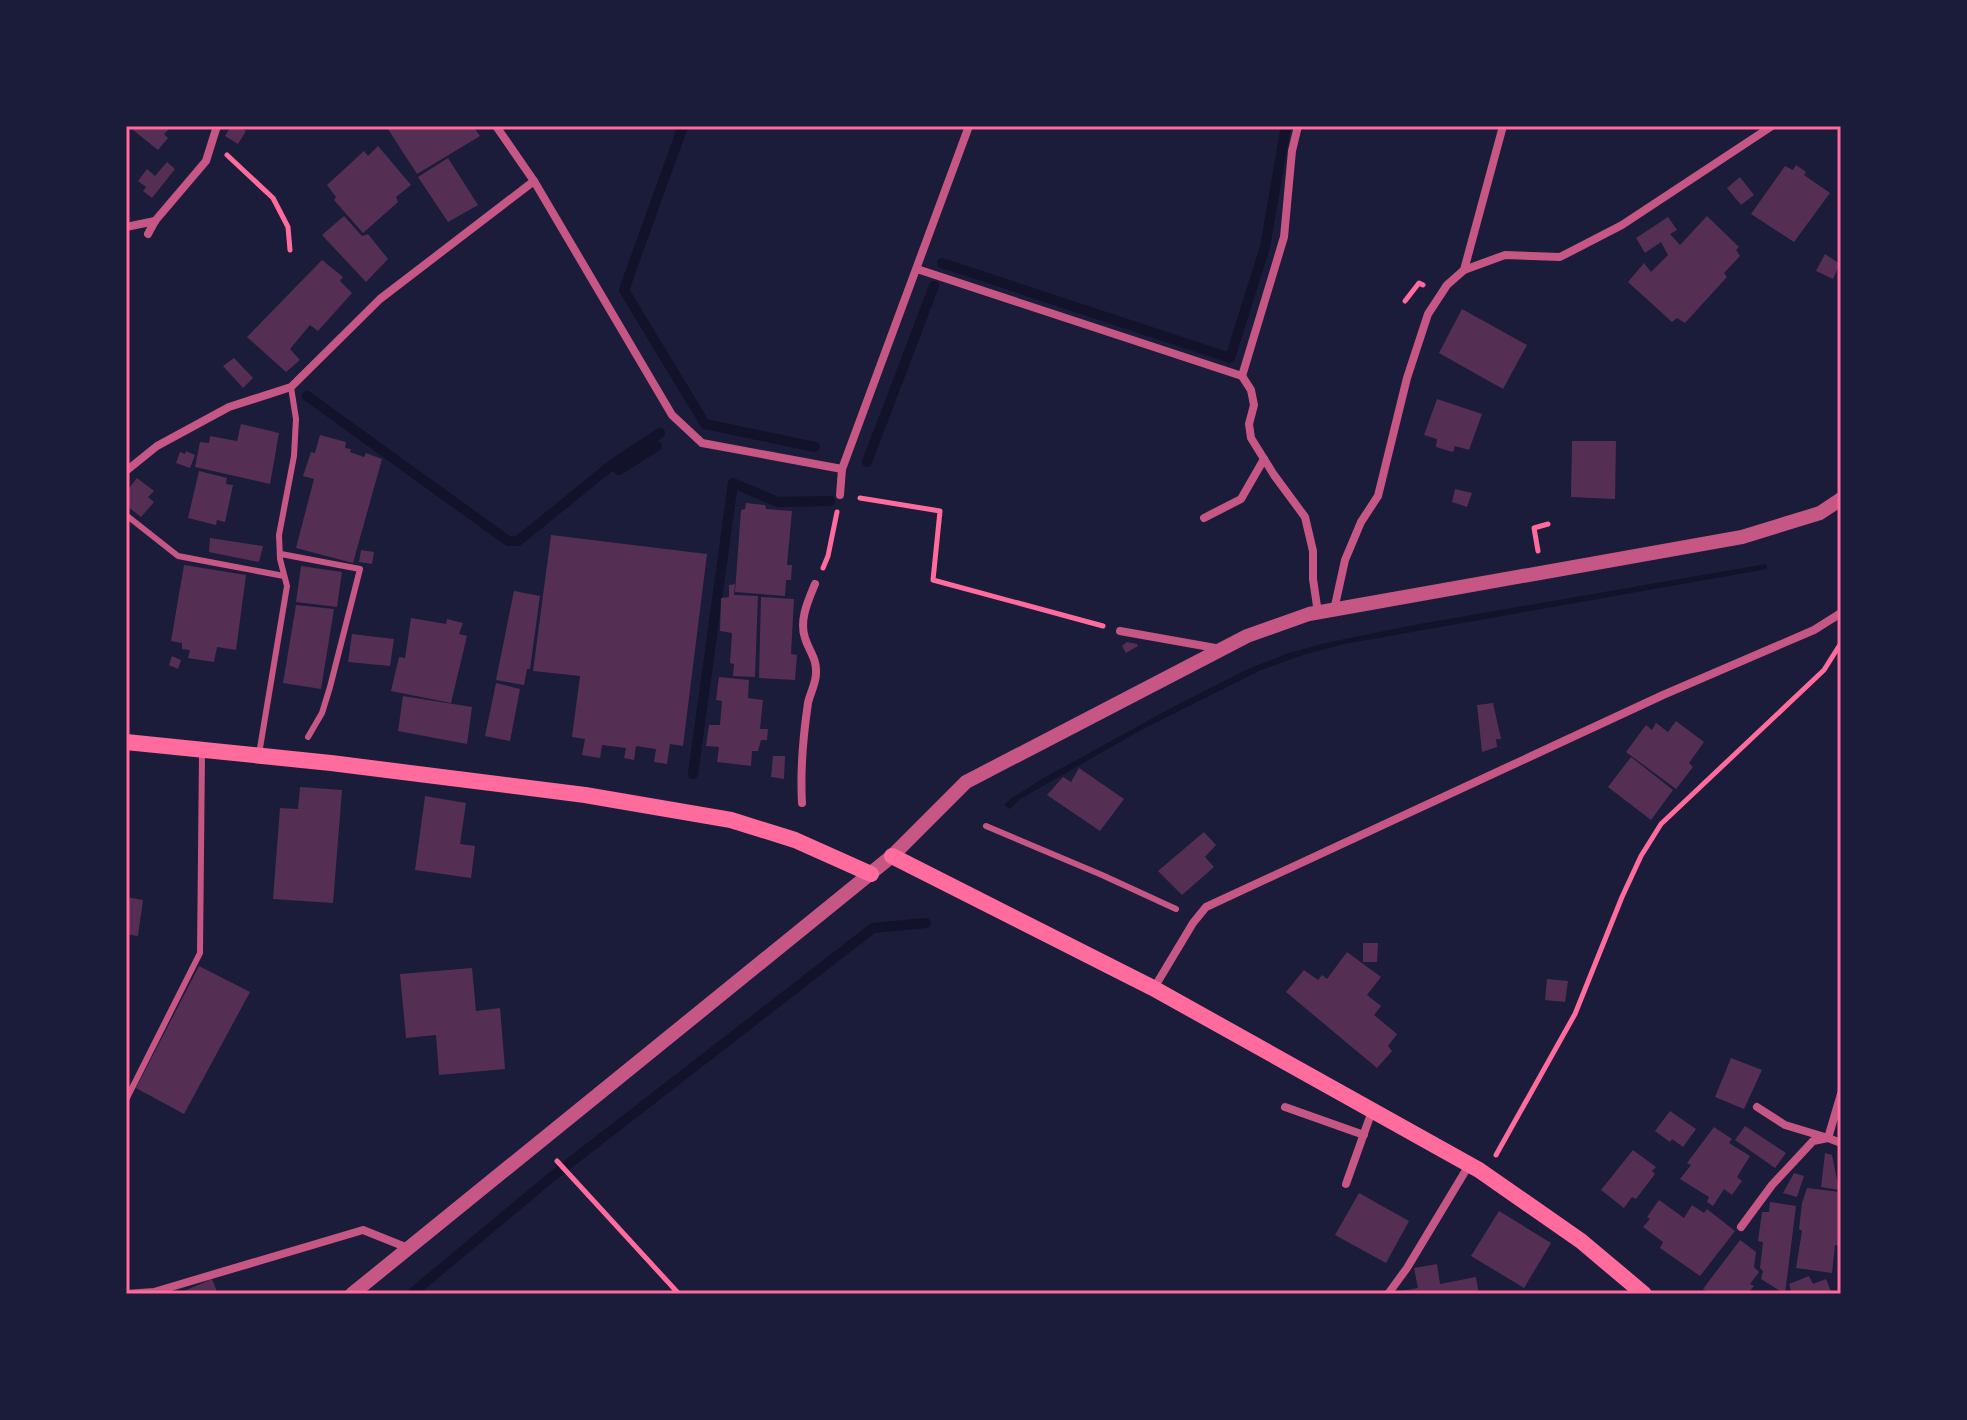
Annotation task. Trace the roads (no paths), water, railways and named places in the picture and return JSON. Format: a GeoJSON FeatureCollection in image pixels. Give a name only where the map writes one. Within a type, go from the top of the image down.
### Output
{"type":"FeatureCollection","features":[{"type":"Feature","properties":{"kind":"main road"},"geometry":{"type":"LineString","coordinates":[[126,742],[585,795],[731,820],[795,840],[871,874]]}},
{"type":"Feature","properties":{"kind":"main road"},"geometry":{"type":"LineString","coordinates":[[892,856],[1153,988],[1469,1165],[1581,1241],[1644,1294]]}},
{"type":"Feature","properties":{"kind":"street"},"geometry":{"type":"LineString","coordinates":[[148,234],[155,221],[206,161],[217,126]]}},
{"type":"Feature","properties":{"kind":"street"},"geometry":{"type":"LineString","coordinates":[[496,126],[534,181],[672,415],[702,443],[842,469]]}},
{"type":"Feature","properties":{"kind":"street"},"geometry":{"type":"LineString","coordinates":[[840,495],[842,469],[969,126]]}},
{"type":"Feature","properties":{"kind":"street"},"geometry":{"type":"LineString","coordinates":[[1242,376],[1284,237],[1292,151],[1298,126]]}},
{"type":"Feature","properties":{"kind":"street"},"geometry":{"type":"LineString","coordinates":[[1464,270],[1503,126]]}},
{"type":"Feature","properties":{"kind":"street"},"geometry":{"type":"LineString","coordinates":[[1334,610],[1345,560],[1361,522],[1378,496],[1407,378],[1428,314],[1447,285],[1464,270],[1505,255],[1560,257],[1622,225],[1772,126]]}},
{"type":"Feature","properties":{"kind":"street"},"geometry":{"type":"LineString","coordinates":[[126,471],[157,446],[229,407],[291,387],[380,299],[534,181]]}},
{"type":"Feature","properties":{"kind":"street"},"geometry":{"type":"LineString","coordinates":[[126,227],[155,221]]}},
{"type":"Feature","properties":{"kind":"street"},"geometry":{"type":"LineString","coordinates":[[917,269],[1242,376],[1251,390],[1254,405],[1249,424],[1251,438],[1305,517],[1313,551],[1318,613]]}},
{"type":"Feature","properties":{"kind":"street"},"geometry":{"type":"LineString","coordinates":[[1204,518],[1241,499],[1264,459]]}},
{"type":"Feature","properties":{"kind":"street"},"geometry":{"type":"LineString","coordinates":[[352,1294],[871,874],[966,782],[1247,636],[1318,613],[1742,537],[1820,513],[1841,499]]}},
{"type":"Feature","properties":{"kind":"street"},"geometry":{"type":"LineString","coordinates":[[802,803],[802,747],[816,675],[816,659],[804,635],[803,623],[805,608],[815,584]]}},
{"type":"Feature","properties":{"kind":"street"},"geometry":{"type":"LineString","coordinates":[[1153,988],[1206,907],[1663,695],[1814,630],[1841,613]]}},
{"type":"Feature","properties":{"kind":"street"},"geometry":{"type":"LineString","coordinates":[[1120,631],[1221,649]]}},
{"type":"Feature","properties":{"kind":"street"},"geometry":{"type":"LineString","coordinates":[[1828,1138],[1841,1094]]}},
{"type":"Feature","properties":{"kind":"street"},"geometry":{"type":"LineString","coordinates":[[1285,1107],[1364,1135]]}},
{"type":"Feature","properties":{"kind":"street"},"geometry":{"type":"LineString","coordinates":[[1757,1107],[1785,1125],[1841,1140]]}},
{"type":"Feature","properties":{"kind":"street"},"geometry":{"type":"LineString","coordinates":[[1346,1184],[1372,1111]]}},
{"type":"Feature","properties":{"kind":"street"},"geometry":{"type":"LineString","coordinates":[[1741,1227],[1772,1185],[1813,1141],[1828,1138]]}},
{"type":"Feature","properties":{"kind":"street"},"geometry":{"type":"LineString","coordinates":[[1388,1294],[1469,1165]]}},
{"type":"Feature","properties":{"kind":"street"},"geometry":{"type":"LineString","coordinates":[[126,1294],[154,1292],[363,1230],[409,1248]]}},
{"type":"Feature","properties":{"kind":"lane"},"geometry":{"type":"LineString","coordinates":[[259,756],[287,586],[280,559],[279,535],[294,456],[296,419],[291,387]]}},
{"type":"Feature","properties":{"kind":"lane"},"geometry":{"type":"LineString","coordinates":[[126,515],[178,556],[284,576]]}},
{"type":"Feature","properties":{"kind":"lane"},"geometry":{"type":"LineString","coordinates":[[281,554],[360,569],[322,713],[308,737]]}},
{"type":"Feature","properties":{"kind":"lane"},"geometry":{"type":"LineString","coordinates":[[126,1100],[200,953],[202,749]]}},
{"type":"Feature","properties":{"kind":"lane"},"geometry":{"type":"LineString","coordinates":[[986,826],[1176,909]]}},
{"type":"Feature","properties":{"kind":"waterway"},"geometry":{"type":"LineString","coordinates":[[683,126],[624,290],[705,424],[815,447]]}},
{"type":"Feature","properties":{"kind":"waterway"},"geometry":{"type":"LineString","coordinates":[[942,263],[1230,358],[1265,247],[1286,126]]}},
{"type":"Feature","properties":{"kind":"waterway"},"geometry":{"type":"LineString","coordinates":[[867,462],[934,286]]}},
{"type":"Feature","properties":{"kind":"waterway"},"geometry":{"type":"LineString","coordinates":[[307,396],[508,541],[518,541],[613,464],[660,433]]}},
{"type":"Feature","properties":{"kind":"waterway"},"geometry":{"type":"LineString","coordinates":[[613,464],[619,470],[657,446]]}},
{"type":"Feature","properties":{"kind":"waterway"},"geometry":{"type":"LineString","coordinates":[[693,774],[733,483],[778,502],[830,501]]}},
{"type":"Feature","properties":{"kind":"waterway"},"geometry":{"type":"LineString","coordinates":[[411,1294],[549,1179],[873,928],[926,923]]}}]}
